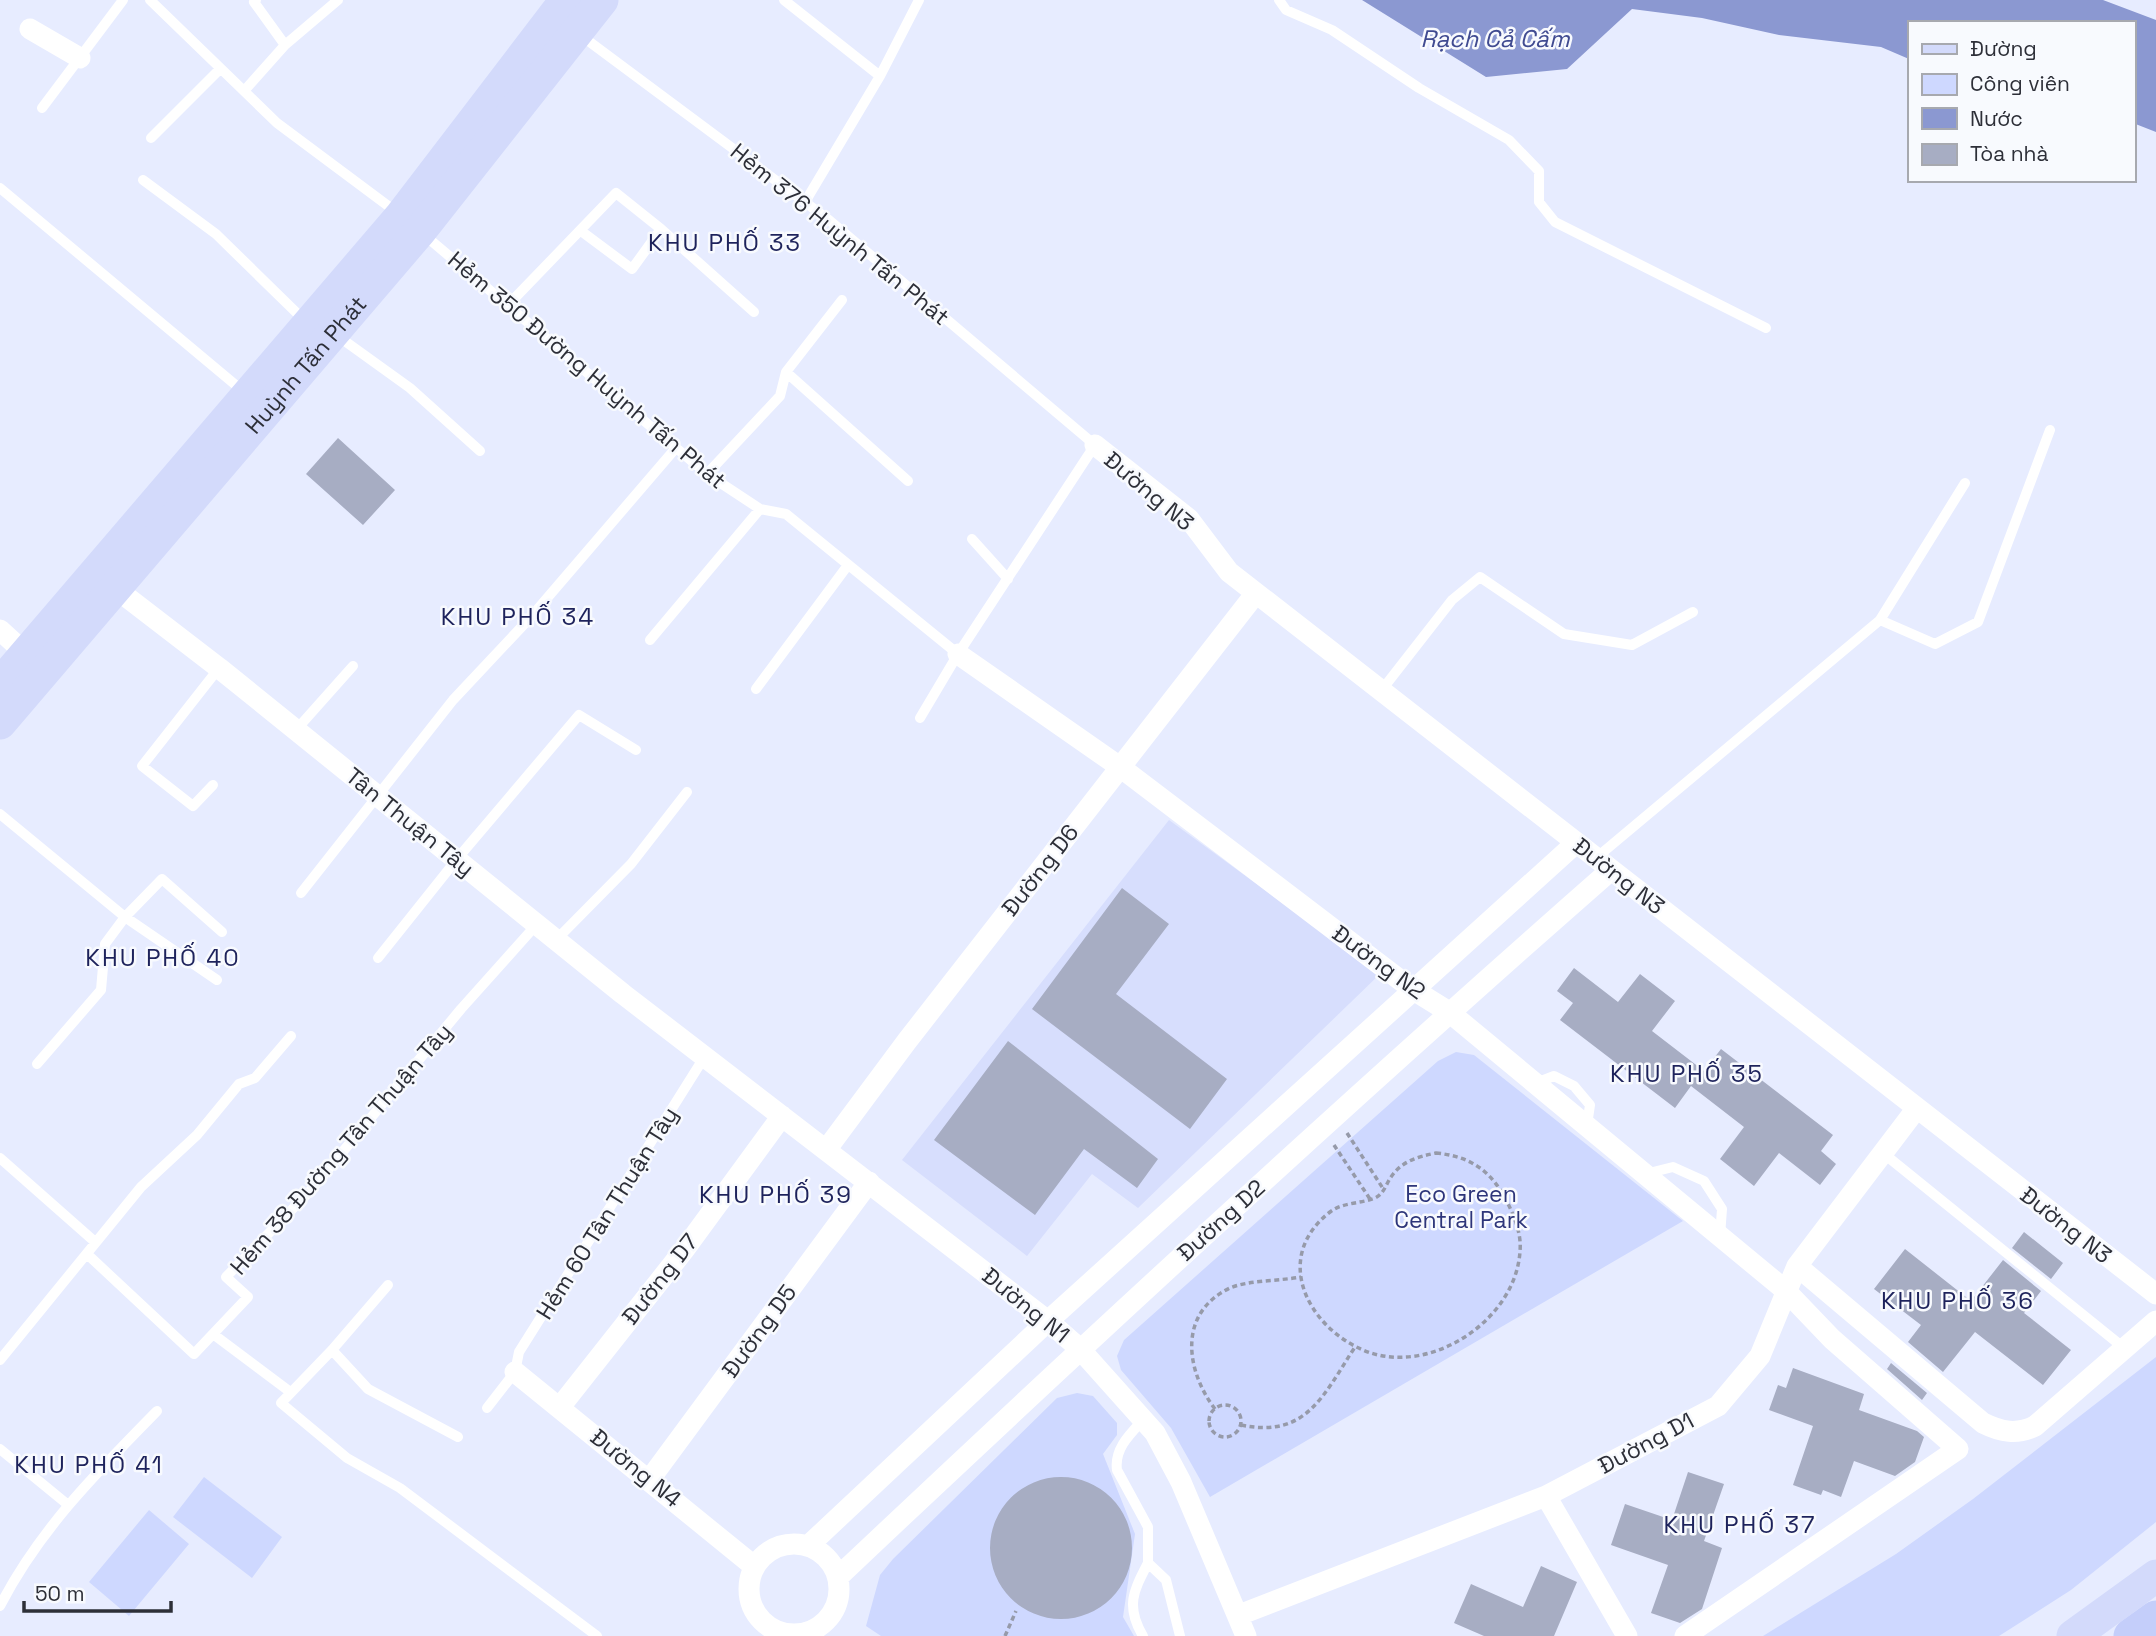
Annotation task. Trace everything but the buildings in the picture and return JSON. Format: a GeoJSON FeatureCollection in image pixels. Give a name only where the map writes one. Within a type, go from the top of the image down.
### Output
{"type":"FeatureCollection","features":[{"type":"Feature","properties":{"kind":"highway"},"geometry":{"type":"LineString","coordinates":[[2132,1636],[2156,1618]]}},
{"type":"Feature","properties":{"kind":"main road","name":"Huỳnh Tấn Phát"},"geometry":{"type":"LineString","coordinates":[[410,223],[566,0]]}},
{"type":"Feature","properties":{"kind":"main road","name":"Huỳnh Tấn Phát"},"geometry":{"type":"LineString","coordinates":[[0,684],[35,662],[115,588],[320,328],[577,33],[601,0]]}},
{"type":"Feature","properties":{"kind":"main road","name":"Huỳnh Tấn Phát"},"geometry":{"type":"LineString","coordinates":[[0,723],[35,662],[246,394],[320,328]]}},
{"type":"Feature","properties":{"kind":"main road"},"geometry":{"type":"LineString","coordinates":[[2073,1636],[2156,1576]]}},
{"type":"Feature","properties":{"kind":"street"},"geometry":{"type":"LineString","coordinates":[[30,29],[80,58]]}},
{"type":"Feature","properties":{"kind":"street","name":"Đường N3"},"geometry":{"type":"LineString","coordinates":[[1095,445],[1189,519],[1228,572],[2156,1294]]}},
{"type":"Feature","properties":{"kind":"street","name":"Tân Thuận Tây"},"geometry":{"type":"LineString","coordinates":[[115,588],[705,1056]]}},
{"type":"Feature","properties":{"kind":"street","name":"Đường D6"},"geometry":{"type":"LineString","coordinates":[[827,1150],[1256,593]]}},
{"type":"Feature","properties":{"kind":"street"},"geometry":{"type":"LineString","coordinates":[[0,630],[35,662]]}},
{"type":"Feature","properties":{"kind":"street","name":"Đường N2"},"geometry":{"type":"LineString","coordinates":[[958,654],[1120,767],[1412,989],[1449,1012],[1785,1290],[1832,1339],[1958,1448],[1685,1636]]}},
{"type":"Feature","properties":{"kind":"street","name":"Đường D2"},"geometry":{"type":"LineString","coordinates":[[808,1546],[1048,1321],[1576,842]]}},
{"type":"Feature","properties":{"kind":"street","name":"Đường D2"},"geometry":{"type":"LineString","coordinates":[[838,1577],[1079,1348],[1449,1012],[1603,864]]}},
{"type":"Feature","properties":{"kind":"street","name":"Đường N1"},"geometry":{"type":"LineString","coordinates":[[705,1056],[1048,1321],[1079,1348],[1155,1433],[1181,1482],[1240,1615],[1246,1636]]}},
{"type":"Feature","properties":{"kind":"street","name":"Đường D1"},"geometry":{"type":"LineString","coordinates":[[1240,1615],[1546,1496],[1718,1406],[1760,1356],[1797,1266],[1917,1108]]}},
{"type":"Feature","properties":{"kind":"street","name":"Đường D7"},"geometry":{"type":"LineString","coordinates":[[561,1407],[684,1250],[782,1116]]}},
{"type":"Feature","properties":{"kind":"street","name":"Đường D5"},"geometry":{"type":"LineString","coordinates":[[650,1479],[869,1182]]}},
{"type":"Feature","properties":{"kind":"street"},"geometry":{"type":"LineString","coordinates":[[1797,1266],[1983,1423],[1998,1430],[2021,1432],[2044,1419],[2156,1321]]}},
{"type":"Feature","properties":{"kind":"street"},"geometry":{"type":"LineString","coordinates":[[1832,1339],[1854,1314]]}},
{"type":"Feature","properties":{"kind":"street","name":"Đường N4"},"geometry":{"type":"LineString","coordinates":[[515,1372],[755,1567]]}},
{"type":"Feature","properties":{"kind":"street"},"geometry":{"type":"LineString","coordinates":[[1928,1423],[1951,1396]]}},
{"type":"Feature","properties":{"kind":"street"},"geometry":{"type":"LineString","coordinates":[[1546,1496],[1627,1636]]}},
{"type":"Feature","properties":{"kind":"street"},"geometry":{"type":"LineString","coordinates":[[808,1546],[827,1558],[838,1577],[838,1599],[828,1619],[809,1631],[775,1633],[754,1608],[749,1587],[755,1567],[768,1552],[778,1547],[808,1546]]}},
{"type":"Feature","properties":{"kind":"lane"},"geometry":{"type":"LineString","coordinates":[[42,108],[120,4],[106,0]]}},
{"type":"Feature","properties":{"kind":"lane","name":"Hẻm 350 Đường Huỳnh Tấn Phát"},"geometry":{"type":"LineString","coordinates":[[150,0],[277,123],[410,223],[509,304],[675,449],[760,509],[786,513],[958,654]]}},
{"type":"Feature","properties":{"kind":"lane"},"geometry":{"type":"LineString","coordinates":[[256,0],[254,2],[285,45]]}},
{"type":"Feature","properties":{"kind":"lane"},"geometry":{"type":"LineString","coordinates":[[244,91],[285,45],[338,0]]}},
{"type":"Feature","properties":{"kind":"lane"},"geometry":{"type":"LineString","coordinates":[[784,0],[880,76]]}},
{"type":"Feature","properties":{"kind":"lane"},"geometry":{"type":"LineString","coordinates":[[805,202],[880,76],[919,0]]}},
{"type":"Feature","properties":{"kind":"lane"},"geometry":{"type":"LineString","coordinates":[[1279,0],[1286,10],[1332,30],[1419,88],[1509,140],[1539,171],[1539,202],[1555,222],[1766,328]]}},
{"type":"Feature","properties":{"kind":"lane","name":"Hẻm 376 Huỳnh Tấn Phát"},"geometry":{"type":"LineString","coordinates":[[577,33],[805,202],[1095,445]]}},
{"type":"Feature","properties":{"kind":"lane"},"geometry":{"type":"LineString","coordinates":[[151,138],[220,68]]}},
{"type":"Feature","properties":{"kind":"lane"},"geometry":{"type":"LineString","coordinates":[[144,180],[216,234],[320,328],[410,388],[480,452]]}},
{"type":"Feature","properties":{"kind":"lane"},"geometry":{"type":"LineString","coordinates":[[0,188],[246,394]]}},
{"type":"Feature","properties":{"kind":"lane"},"geometry":{"type":"LineString","coordinates":[[509,304],[616,193],[661,229],[754,312]]}},
{"type":"Feature","properties":{"kind":"lane"},"geometry":{"type":"LineString","coordinates":[[582,231],[632,269],[661,229]]}},
{"type":"Feature","properties":{"kind":"lane"},"geometry":{"type":"LineString","coordinates":[[707,474],[780,396],[786,372],[842,300]]}},
{"type":"Feature","properties":{"kind":"lane"},"geometry":{"type":"LineString","coordinates":[[786,372],[908,481]]}},
{"type":"Feature","properties":{"kind":"lane"},"geometry":{"type":"LineString","coordinates":[[1880,620],[1936,644],[1978,622],[2050,430]]}},
{"type":"Feature","properties":{"kind":"lane"},"geometry":{"type":"LineString","coordinates":[[920,718],[958,654],[1095,445]]}},
{"type":"Feature","properties":{"kind":"lane"},"geometry":{"type":"LineString","coordinates":[[301,893],[453,700],[530,618],[675,449]]}},
{"type":"Feature","properties":{"kind":"lane"},"geometry":{"type":"LineString","coordinates":[[1603,864],[1880,620],[1965,483]]}},
{"type":"Feature","properties":{"kind":"lane"},"geometry":{"type":"LineString","coordinates":[[650,640],[760,509]]}},
{"type":"Feature","properties":{"kind":"lane"},"geometry":{"type":"LineString","coordinates":[[972,539],[1007,579]]}},
{"type":"Feature","properties":{"kind":"lane"},"geometry":{"type":"LineString","coordinates":[[756,689],[848,565]]}},
{"type":"Feature","properties":{"kind":"lane"},"geometry":{"type":"LineString","coordinates":[[1381,691],[1452,600],[1480,577],[1564,634],[1632,645],[1693,612]]}},
{"type":"Feature","properties":{"kind":"lane"},"geometry":{"type":"LineString","coordinates":[[296,730],[353,666]]}},
{"type":"Feature","properties":{"kind":"lane"},"geometry":{"type":"LineString","coordinates":[[213,785],[193,806],[142,766],[219,668]]}},
{"type":"Feature","properties":{"kind":"lane"},"geometry":{"type":"LineString","coordinates":[[379,958],[457,859],[579,715],[636,750]]}},
{"type":"Feature","properties":{"kind":"lane"},"geometry":{"type":"LineString","coordinates":[[556,940],[631,864],[687,792]]}},
{"type":"Feature","properties":{"kind":"lane"},"geometry":{"type":"LineString","coordinates":[[0,814],[125,916],[217,980]]}},
{"type":"Feature","properties":{"kind":"lane"},"geometry":{"type":"LineString","coordinates":[[37,1064],[101,990],[105,944],[125,916],[163,879],[222,932]]}},
{"type":"Feature","properties":{"kind":"lane","name":"Hẻm 38 Đường Tân Thuận Tây"},"geometry":{"type":"LineString","coordinates":[[87,1254],[194,1354],[248,1297],[226,1277],[311,1190],[461,1009],[537,924]]}},
{"type":"Feature","properties":{"kind":"lane"},"geometry":{"type":"LineString","coordinates":[[0,1360],[87,1254],[94,1241],[141,1187],[197,1135],[239,1084],[255,1078],[290,1036]]}},
{"type":"Feature","properties":{"kind":"lane","name":"Hẻm 60 Tân Thuận Tây"},"geometry":{"type":"LineString","coordinates":[[486,1408],[515,1372],[519,1352],[705,1056]]}},
{"type":"Feature","properties":{"kind":"lane"},"geometry":{"type":"LineString","coordinates":[[1883,1153],[2124,1348]]}},
{"type":"Feature","properties":{"kind":"lane"},"geometry":{"type":"LineString","coordinates":[[0,1158],[94,1241]]}},
{"type":"Feature","properties":{"kind":"lane"},"geometry":{"type":"LineString","coordinates":[[1645,1174],[1673,1167],[1704,1181],[1722,1209],[1720,1236]]}},
{"type":"Feature","properties":{"kind":"lane"},"geometry":{"type":"LineString","coordinates":[[388,1285],[332,1350],[289,1391],[281,1403],[347,1458],[400,1489],[597,1636]]}},
{"type":"Feature","properties":{"kind":"lane"},"geometry":{"type":"LineString","coordinates":[[213,1334],[289,1391]]}},
{"type":"Feature","properties":{"kind":"lane"},"geometry":{"type":"LineString","coordinates":[[332,1350],[368,1389],[458,1437]]}},
{"type":"Feature","properties":{"kind":"lane"},"geometry":{"type":"LineString","coordinates":[[0,1606],[22,1564],[66,1504],[157,1411]]}},
{"type":"Feature","properties":{"kind":"lane"},"geometry":{"type":"LineString","coordinates":[[1143,1420],[1125,1439],[1115,1459],[1117,1469],[1148,1527],[1149,1563],[1132,1594],[1138,1627],[1143,1636]]}},
{"type":"Feature","properties":{"kind":"lane"},"geometry":{"type":"LineString","coordinates":[[0,1449],[66,1504]]}},
{"type":"Feature","properties":{"kind":"lane"},"geometry":{"type":"LineString","coordinates":[[1149,1563],[1166,1580],[1181,1636]]}},
{"type":"Feature","properties":{"kind":"lane"},"geometry":{"type":"LineString","coordinates":[[0,1580],[10,1588]]}},
{"type":"Feature","properties":{"kind":"path"},"geometry":{"type":"LineString","coordinates":[[1329,1121],[1384,1190]]}},
{"type":"Feature","properties":{"kind":"path"},"geometry":{"type":"LineString","coordinates":[[1329,1121],[1370,1199]]}},
{"type":"Feature","properties":{"kind":"path"},"geometry":{"type":"LineString","coordinates":[[1436,1153],[1457,1155],[1488,1172],[1506,1200],[1518,1228],[1520,1251],[1513,1280],[1502,1300],[1475,1329],[1441,1351],[1408,1358],[1370,1353],[1331,1332],[1315,1315],[1305,1297],[1301,1277],[1309,1236],[1320,1221],[1332,1210],[1376,1198],[1384,1190],[1391,1176],[1411,1158],[1436,1153]]}},
{"type":"Feature","properties":{"kind":"path"},"geometry":{"type":"LineString","coordinates":[[1215,1409],[1195,1379],[1189,1354],[1193,1334],[1202,1314],[1230,1289],[1301,1277]]}},
{"type":"Feature","properties":{"kind":"path"},"geometry":{"type":"LineString","coordinates":[[1241,1425],[1272,1429],[1301,1419],[1317,1404],[1355,1347]]}},
{"type":"Feature","properties":{"kind":"path"},"geometry":{"type":"LineString","coordinates":[[1225,1405],[1235,1409],[1241,1417],[1241,1425],[1234,1435],[1219,1436],[1210,1424],[1215,1409],[1225,1405]]}},
{"type":"Feature","properties":{"kind":"path"},"geometry":{"type":"LineString","coordinates":[[1005,1636],[1016,1611]]}},
{"type":"Feature","properties":{"kind":"shaded area"},"geometry":{"type":"Polygon","coordinates":[[[1169,820],[1380,974],[1138,1208],[1092,1174],[1027,1256],[902,1160],[1169,820]]]}},
{"type":"Feature","properties":{"kind":"green space","name":"Eco Green Central Park"},"geometry":{"type":"Polygon","coordinates":[[[1456,1052],[1474,1055],[1683,1221],[1210,1497],[1171,1428],[1121,1370],[1117,1356],[1124,1340],[1438,1061],[1456,1052]]]}},
{"type":"Feature","properties":{"kind":"green space"},"geometry":{"type":"Polygon","coordinates":[[[2156,1357],[2156,1522],[2071,1590],[1999,1636],[1763,1636],[1896,1554],[1973,1499],[2156,1357]]]}},
{"type":"Feature","properties":{"kind":"green space"},"geometry":{"type":"Polygon","coordinates":[[[1077,1393],[1093,1396],[1117,1423],[1117,1435],[1103,1454],[1135,1534],[1123,1617],[1134,1636],[881,1636],[866,1626],[880,1575],[893,1559],[1057,1398],[1077,1393]]]}},
{"type":"Feature","properties":{"kind":"green space"},"geometry":{"type":"Polygon","coordinates":[[[204,1477],[282,1537],[252,1578],[173,1517],[204,1477]]]}},
{"type":"Feature","properties":{"kind":"green space"},"geometry":{"type":"Polygon","coordinates":[[[149,1510],[189,1544],[129,1616],[89,1582],[149,1510]]]}},
{"type":"Feature","properties":{"kind":"water","name":"Rạch Cả Cấm"},"geometry":{"type":"Polygon","coordinates":[[[1362,0],[2103,0],[2156,20],[2156,132],[2135,124],[2135,21],[1908,21],[1908,59],[1881,47],[1779,35],[1702,18],[1632,9],[1567,69],[1486,77],[1362,0]]]}},
{"type":"Feature","properties":{"kind":"district","name":"KHU PHỐ 33"},"geometry":{"type":"Point","coordinates":[725,242]}},
{"type":"Feature","properties":{"kind":"district","name":"KHU PHỐ 34"},"geometry":{"type":"Point","coordinates":[518,616]}},
{"type":"Feature","properties":{"kind":"district","name":"KHU PHỐ 40"},"geometry":{"type":"Point","coordinates":[163,957]}},
{"type":"Feature","properties":{"kind":"district","name":"KHU PHỐ 35"},"geometry":{"type":"Point","coordinates":[1687,1073]}},
{"type":"Feature","properties":{"kind":"district","name":"KHU PHỐ 39"},"geometry":{"type":"Point","coordinates":[776,1194]}},
{"type":"Feature","properties":{"kind":"district","name":"KHU PHỐ 36"},"geometry":{"type":"Point","coordinates":[1958,1300]}},
{"type":"Feature","properties":{"kind":"district","name":"KHU PHỐ 41"},"geometry":{"type":"Point","coordinates":[89,1464]}},
{"type":"Feature","properties":{"kind":"district","name":"KHU PHỐ 37"},"geometry":{"type":"Point","coordinates":[1740,1524]}}]}
